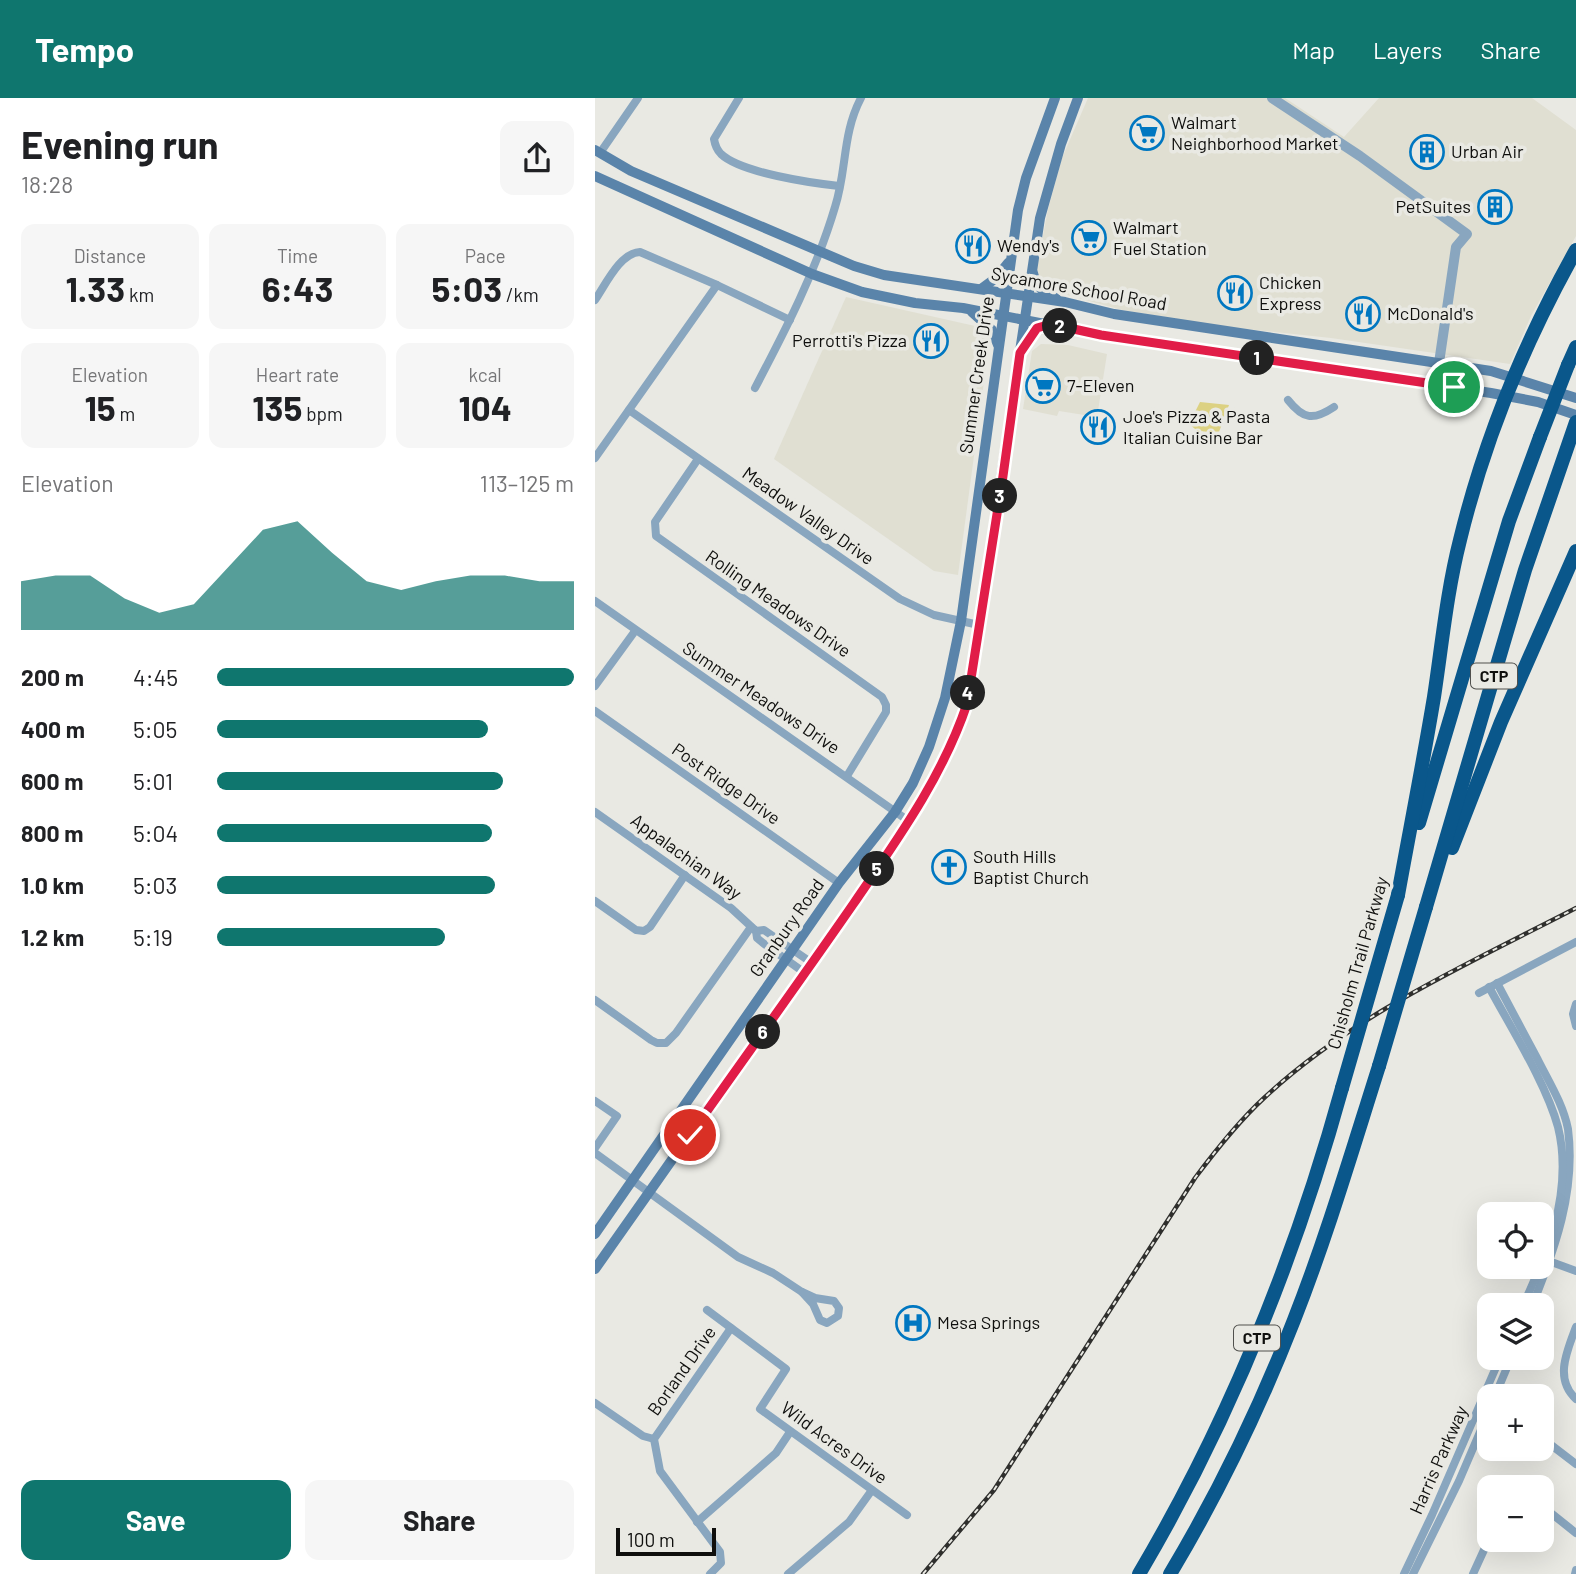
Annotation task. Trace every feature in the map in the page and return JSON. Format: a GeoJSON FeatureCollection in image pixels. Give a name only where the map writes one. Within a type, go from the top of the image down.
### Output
{"type":"FeatureCollection","features":[{"type":"Feature","properties":{"kind":"highway"},"geometry":{"type":"LineString","coordinates":[[1398,895],[1454,566],[1476,481],[1512,378],[1541,314],[1576,250]]}},
{"type":"Feature","properties":{"kind":"highway","name":"Chisholm Trail Parkway"},"geometry":{"type":"LineString","coordinates":[[1139,1574],[1195,1474],[1268,1311],[1307,1206],[1503,541],[1576,347]]}},
{"type":"Feature","properties":{"kind":"highway","name":"CTP"},"geometry":{"type":"LineString","coordinates":[[1170,1574],[1239,1445],[1276,1365],[1329,1224],[1525,570],[1576,422]]}},
{"type":"Feature","properties":{"kind":"highway"},"geometry":{"type":"LineString","coordinates":[[1426,907],[1501,722],[1576,551]]}},
{"type":"Feature","properties":{"kind":"main road","name":"Summer Creek Drive"},"geometry":{"type":"LineString","coordinates":[[961,621],[1011,258],[1023,191],[1055,98]]}},
{"type":"Feature","properties":{"kind":"main road"},"geometry":{"type":"LineString","coordinates":[[595,1269],[909,822],[956,735],[967,704],[1040,218],[1061,144],[1078,98]]}},
{"type":"Feature","properties":{"kind":"main road"},"geometry":{"type":"LineString","coordinates":[[1041,136],[1061,144]]}},
{"type":"Feature","properties":{"kind":"main road","name":"Sycamore School Road"},"geometry":{"type":"LineString","coordinates":[[598,151],[631,171],[820,253],[884,275],[1065,302],[1114,314],[1504,374],[1576,398]]}},
{"type":"Feature","properties":{"kind":"main road"},"geometry":{"type":"LineString","coordinates":[[595,176],[812,274],[862,292],[915,303],[963,307],[1101,335],[1505,396],[1538,402],[1576,415]]}},
{"type":"Feature","properties":{"kind":"main road"},"geometry":{"type":"LineString","coordinates":[[981,289],[1005,269],[1011,258]]}},
{"type":"Feature","properties":{"kind":"main road"},"geometry":{"type":"LineString","coordinates":[[1032,269],[1034,280],[1044,292],[1065,302]]}},
{"type":"Feature","properties":{"kind":"main road"},"geometry":{"type":"LineString","coordinates":[[963,307],[986,323],[1000,349]]}},
{"type":"Feature","properties":{"kind":"main road"},"geometry":{"type":"LineString","coordinates":[[1020,353],[1037,328],[1051,324]]}},
{"type":"Feature","properties":{"kind":"main road"},"geometry":{"type":"LineString","coordinates":[[1194,349],[1200,327]]}},
{"type":"Feature","properties":{"kind":"main road"},"geometry":{"type":"LineString","coordinates":[[1315,366],[1318,344]]}},
{"type":"Feature","properties":{"kind":"main road"},"geometry":{"type":"LineString","coordinates":[[981,472],[1003,476]]}},
{"type":"Feature","properties":{"kind":"main road","name":"Granbury Road"},"geometry":{"type":"LineString","coordinates":[[595,1234],[839,883],[894,812],[912,783],[929,747],[945,698],[961,621]]}},
{"type":"Feature","properties":{"kind":"street"},"geometry":{"type":"LineString","coordinates":[[598,151],[638,98]]}},
{"type":"Feature","properties":{"kind":"street"},"geometry":{"type":"LineString","coordinates":[[739,98],[714,139],[722,155],[739,164],[776,176],[839,186]]}},
{"type":"Feature","properties":{"kind":"street"},"geometry":{"type":"LineString","coordinates":[[755,388],[820,253],[837,204],[852,116],[861,98]]}},
{"type":"Feature","properties":{"kind":"street"},"geometry":{"type":"LineString","coordinates":[[1272,98],[1360,156],[1467,234],[1456,247],[1439,363]]}},
{"type":"Feature","properties":{"kind":"street"},"geometry":{"type":"LineString","coordinates":[[595,300],[624,260],[634,252],[640,252],[790,320]]}},
{"type":"Feature","properties":{"kind":"street"},"geometry":{"type":"LineString","coordinates":[[595,458],[717,285]]}},
{"type":"Feature","properties":{"kind":"street"},"geometry":{"type":"LineString","coordinates":[[1288,400],[1298,413],[1310,417],[1322,415],[1334,407]]}},
{"type":"Feature","properties":{"kind":"street","name":"Meadow Valley Drive"},"geometry":{"type":"LineString","coordinates":[[629,410],[900,599],[935,615],[979,625]]}},
{"type":"Feature","properties":{"kind":"street","name":"Rolling Meadows Drive"},"geometry":{"type":"LineString","coordinates":[[698,459],[655,522],[656,536],[883,696],[887,705],[886,712],[847,776]]}},
{"type":"Feature","properties":{"kind":"street","name":"Summer Meadows Drive"},"geometry":{"type":"LineString","coordinates":[[595,601],[909,822]]}},
{"type":"Feature","properties":{"kind":"street"},"geometry":{"type":"LineString","coordinates":[[595,686],[635,631]]}},
{"type":"Feature","properties":{"kind":"street","name":"Post Ridge Drive"},"geometry":{"type":"LineString","coordinates":[[595,711],[839,883]]}},
{"type":"Feature","properties":{"kind":"street","name":"Appalachian Way"},"geometry":{"type":"LineString","coordinates":[[595,812],[731,908],[754,929],[757,938],[805,973]]}},
{"type":"Feature","properties":{"kind":"street"},"geometry":{"type":"LineString","coordinates":[[595,901],[636,930],[644,931],[650,927],[685,875]]}},
{"type":"Feature","properties":{"kind":"street"},"geometry":{"type":"LineString","coordinates":[[595,1000],[651,1040],[666,1043],[754,929]]}},
{"type":"Feature","properties":{"kind":"street","name":"Appalachian Way"},"geometry":{"type":"LineString","coordinates":[[754,929],[764,930],[812,963]]}},
{"type":"Feature","properties":{"kind":"street"},"geometry":{"type":"LineString","coordinates":[[1479,993],[1576,942]]}},
{"type":"Feature","properties":{"kind":"street"},"geometry":{"type":"LineString","coordinates":[[1493,985],[1539,1082],[1559,1132],[1562,1182],[1554,1222]]}},
{"type":"Feature","properties":{"kind":"street"},"geometry":{"type":"LineString","coordinates":[[1575,1006],[1573,1014],[1576,1026]]}},
{"type":"Feature","properties":{"kind":"street"},"geometry":{"type":"LineString","coordinates":[[595,1101],[617,1116],[595,1151],[739,1257],[773,1273],[802,1292],[815,1298],[834,1301],[839,1308],[838,1316],[827,1323],[820,1320],[813,1304],[802,1292]]}},
{"type":"Feature","properties":{"kind":"street"},"geometry":{"type":"LineString","coordinates":[[1554,1266],[1576,1271]]}},
{"type":"Feature","properties":{"kind":"street","name":"Wild Acres Drive"},"geometry":{"type":"LineString","coordinates":[[707,1310],[786,1369],[760,1409],[907,1515]]}},
{"type":"Feature","properties":{"kind":"street"},"geometry":{"type":"LineString","coordinates":[[1576,1327],[1564,1362],[1563,1377],[1567,1388],[1576,1399]]}},
{"type":"Feature","properties":{"kind":"street","name":"Borland Drive"},"geometry":{"type":"LineString","coordinates":[[710,1574],[721,1563],[720,1552],[660,1471],[654,1439],[731,1328]]}},
{"type":"Feature","properties":{"kind":"street"},"geometry":{"type":"LineString","coordinates":[[595,1403],[643,1436],[654,1439]]}},
{"type":"Feature","properties":{"kind":"street","name":"Harris Parkway"},"geometry":{"type":"LineString","coordinates":[[1403,1574],[1477,1425]]}},
{"type":"Feature","properties":{"kind":"street"},"geometry":{"type":"LineString","coordinates":[[697,1522],[776,1453],[790,1432]]}},
{"type":"Feature","properties":{"kind":"street","name":"Harris Parkway"},"geometry":{"type":"LineString","coordinates":[[1413,1574],[1459,1481],[1477,1432]]}},
{"type":"Feature","properties":{"kind":"street"},"geometry":{"type":"LineString","coordinates":[[1554,1447],[1576,1464]]}},
{"type":"Feature","properties":{"kind":"street"},"geometry":{"type":"LineString","coordinates":[[788,1574],[849,1522],[872,1490]]}},
{"type":"Feature","properties":{"kind":"street"},"geometry":{"type":"LineString","coordinates":[[1554,1516],[1576,1533]]}},
{"type":"Feature","properties":{"kind":"street"},"geometry":{"type":"LineString","coordinates":[[1473,1574],[1483,1552]]}},
{"type":"Feature","properties":{"kind":"shaded area"},"geometry":{"type":"Polygon","coordinates":[[[1088,98],[1285,98],[1344,137],[1379,98],[1532,98],[1576,130],[1576,236],[1531,316],[1510,364],[1331,338],[1219,326],[1122,310],[1049,290],[1041,283],[1036,272],[1048,209],[1062,158],[1088,98]]]}},
{"type":"Feature","properties":{"kind":"shaded area"},"geometry":{"type":"Polygon","coordinates":[[[846,297],[975,326],[983,332],[989,344],[958,575],[934,571],[774,459],[846,297]]]}},
{"type":"Feature","properties":{"kind":"shaded area"},"geometry":{"type":"Polygon","coordinates":[[[1041,344],[1068,345],[1107,354],[1097,417],[1059,411],[1057,416],[1023,409],[1032,351],[1041,344]]]}},
{"type":"Feature","properties":{"kind":"shaded area"},"geometry":{"type":"Polygon","coordinates":[[[1200,402],[1229,405],[1216,440],[1202,431],[1200,433],[1189,424],[1200,402]]]}},
{"type":"Feature","properties":{"kind":"railway"},"geometry":{"type":"LineString","coordinates":[[923,1574],[994,1490],[1195,1178],[1254,1107],[1299,1068],[1374,1016],[1413,992],[1576,908]]}},
{"type":"Feature","properties":{"kind":"place","name":"Walmart Neighborhood Market"},"geometry":{"type":"Point","coordinates":[1147,133]}},
{"type":"Feature","properties":{"kind":"place","name":"Urban Air"},"geometry":{"type":"Point","coordinates":[1427,152]}},
{"type":"Feature","properties":{"kind":"place","name":"PetSuites"},"geometry":{"type":"Point","coordinates":[1495,207]}},
{"type":"Feature","properties":{"kind":"place","name":"Walmart Fuel Station"},"geometry":{"type":"Point","coordinates":[1089,238]}},
{"type":"Feature","properties":{"kind":"place","name":"Wendy's"},"geometry":{"type":"Point","coordinates":[973,246]}},
{"type":"Feature","properties":{"kind":"place","name":"Chicken Express"},"geometry":{"type":"Point","coordinates":[1235,293]}},
{"type":"Feature","properties":{"kind":"place","name":"McDonald's"},"geometry":{"type":"Point","coordinates":[1363,314]}},
{"type":"Feature","properties":{"kind":"place","name":"Perrotti's Pizza"},"geometry":{"type":"Point","coordinates":[931,341]}},
{"type":"Feature","properties":{"kind":"place","name":"7-Eleven"},"geometry":{"type":"Point","coordinates":[1043,386]}},
{"type":"Feature","properties":{"kind":"place","name":"Joe's Pizza & Pasta Italian Cuisine Bar"},"geometry":{"type":"Point","coordinates":[1098,427]}},
{"type":"Feature","properties":{"kind":"place","name":"South Hills Baptist Church"},"geometry":{"type":"Point","coordinates":[949,867]}},
{"type":"Feature","properties":{"kind":"place","name":"Mesa Springs"},"geometry":{"type":"Point","coordinates":[913,1323]}},
{"type":"Feature","properties":{"kind":"route"},"geometry":{"type":"LineString","coordinates":[[690,1135],[909,822],[956,735],[967,704],[1020,353],[1037,328],[1051,324],[1101,335],[1454,387]]}}]}
